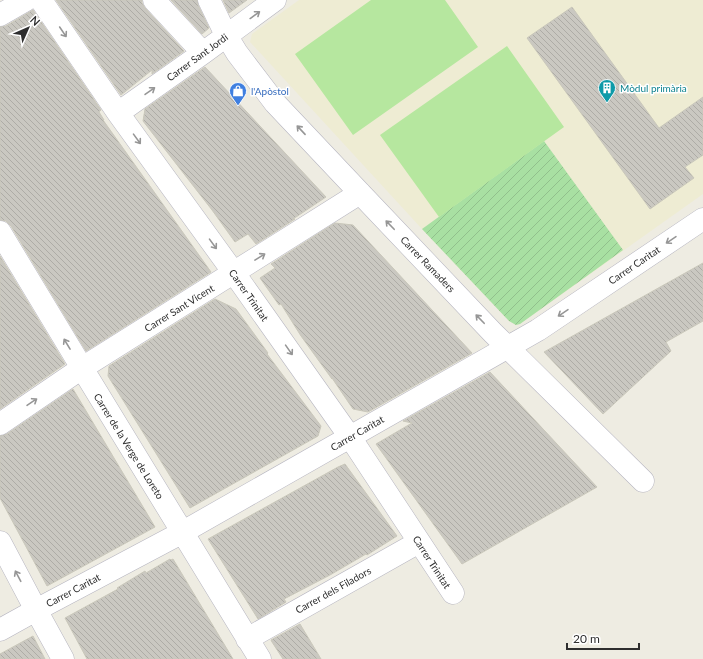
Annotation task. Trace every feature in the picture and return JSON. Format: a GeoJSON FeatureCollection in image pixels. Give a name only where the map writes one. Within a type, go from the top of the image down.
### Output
{"type":"FeatureCollection","features":[{"type":"Feature","properties":{"kind":"street"},"geometry":{"type":"LineString","coordinates":[[0,15],[26,0]]}},
{"type":"Feature","properties":{"kind":"street","name":"Carrer Trinitat"},"geometry":{"type":"LineString","coordinates":[[41,0],[118,113],[350,437],[453,593]]}},
{"type":"Feature","properties":{"kind":"street"},"geometry":{"type":"LineString","coordinates":[[154,0],[203,53]]}},
{"type":"Feature","properties":{"kind":"street","name":"Carrer Ramaders"},"geometry":{"type":"LineString","coordinates":[[209,0],[236,53],[275,103],[507,347],[643,481]]}},
{"type":"Feature","properties":{"kind":"street","name":"Carrer Sant Jordi"},"geometry":{"type":"LineString","coordinates":[[118,113],[275,0]]}},
{"type":"Feature","properties":{"kind":"street","name":"Carrer Sant Vicent"},"geometry":{"type":"LineString","coordinates":[[0,424],[82,368],[360,194]]}},
{"type":"Feature","properties":{"kind":"street","name":"Carrer Caritat"},"geometry":{"type":"LineString","coordinates":[[0,630],[183,532],[538,330],[703,218]]}},
{"type":"Feature","properties":{"kind":"street","name":"Carrer de la Verge de Loreto"},"geometry":{"type":"LineString","coordinates":[[0,232],[260,659]]}},
{"type":"Feature","properties":{"kind":"street"},"geometry":{"type":"LineString","coordinates":[[0,542],[63,659]]}},
{"type":"Feature","properties":{"kind":"street","name":"Carrer dels Filadors"},"geometry":{"type":"LineString","coordinates":[[247,638],[419,542]]}},
{"type":"Feature","properties":{"kind":"shaded area"},"geometry":{"type":"Polygon","coordinates":[[[299,0],[703,0],[703,194],[520,324],[516,325],[509,321],[422,229],[250,42],[252,34],[299,0]]]}},
{"type":"Feature","properties":{"kind":"green space"},"geometry":{"type":"Polygon","coordinates":[[[371,0],[445,0],[478,47],[353,135],[295,54],[371,0]]]}},
{"type":"Feature","properties":{"kind":"green space"},"geometry":{"type":"Polygon","coordinates":[[[507,46],[564,127],[439,217],[380,135],[507,46]]]}},
{"type":"Feature","properties":{"kind":"green space"},"geometry":{"type":"Polygon","coordinates":[[[544,141],[623,250],[520,324],[516,325],[509,321],[422,229],[544,141]]]}},
{"type":"Feature","properties":{"kind":"building"},"geometry":{"type":"Polygon","coordinates":[[[56,0],[142,0],[145,8],[184,51],[152,74],[152,70],[121,95],[56,0]]]}},
{"type":"Feature","properties":{"kind":"building"},"geometry":{"type":"Polygon","coordinates":[[[171,0],[197,0],[209,28],[202,34],[171,0]]]}},
{"type":"Feature","properties":{"kind":"building"},"geometry":{"type":"Polygon","coordinates":[[[223,0],[247,0],[229,13],[223,0]]]}},
{"type":"Feature","properties":{"kind":"building","name":"Mòdul primària"},"geometry":{"type":"Polygon","coordinates":[[[572,7],[659,128],[703,97],[703,155],[685,167],[694,178],[650,209],[527,38],[572,7]]]}},
{"type":"Feature","properties":{"kind":"building"},"geometry":{"type":"Polygon","coordinates":[[[33,10],[101,110],[99,112],[103,120],[211,272],[86,351],[11,226],[6,221],[0,220],[0,27],[6,26],[33,10]]]}},
{"type":"Feature","properties":{"kind":"building"},"geometry":{"type":"Polygon","coordinates":[[[205,67],[326,197],[256,244],[248,234],[235,242],[143,121],[145,109],[205,67]]]}},
{"type":"Feature","properties":{"kind":"building"},"geometry":{"type":"Polygon","coordinates":[[[335,223],[353,225],[472,353],[368,412],[353,409],[301,336],[281,304],[279,305],[260,278],[275,268],[271,264],[335,223]]]}},
{"type":"Feature","properties":{"kind":"building"},"geometry":{"type":"Polygon","coordinates":[[[0,256],[65,364],[0,409],[0,256]]]}},
{"type":"Feature","properties":{"kind":"building"},"geometry":{"type":"Polygon","coordinates":[[[703,263],[703,321],[666,342],[671,351],[603,414],[544,352],[703,263]]]}},
{"type":"Feature","properties":{"kind":"building"},"geometry":{"type":"Polygon","coordinates":[[[215,299],[236,309],[268,353],[267,354],[321,426],[318,436],[190,508],[108,376],[109,366],[215,299]]]}},
{"type":"Feature","properties":{"kind":"building"},"geometry":{"type":"Polygon","coordinates":[[[490,372],[597,487],[462,564],[376,444],[412,423],[403,421],[490,372]]]}},
{"type":"Feature","properties":{"kind":"building"},"geometry":{"type":"Polygon","coordinates":[[[73,389],[155,527],[47,586],[0,498],[0,436],[7,434],[73,389]]]}},
{"type":"Feature","properties":{"kind":"building"},"geometry":{"type":"Polygon","coordinates":[[[345,464],[397,536],[367,555],[366,554],[284,599],[286,602],[258,619],[208,539],[345,464]]]}},
{"type":"Feature","properties":{"kind":"building"},"geometry":{"type":"Polygon","coordinates":[[[170,559],[173,559],[233,659],[87,659],[65,618],[118,589],[117,588],[145,571],[146,573],[170,559]]]}},
{"type":"Feature","properties":{"kind":"building"},"geometry":{"type":"Polygon","coordinates":[[[300,624],[321,659],[283,659],[272,642],[271,640],[300,624]]]}},
{"type":"Feature","properties":{"kind":"building"},"geometry":{"type":"Polygon","coordinates":[[[33,636],[45,659],[0,659],[0,654],[33,636]]]}},
{"type":"Feature","properties":{"kind":"place","name":"Mòdul primària"},"geometry":{"type":"Point","coordinates":[607,103]}},
{"type":"Feature","properties":{"kind":"place","name":"l'Apòstol"},"geometry":{"type":"Point","coordinates":[238,106]}}]}
